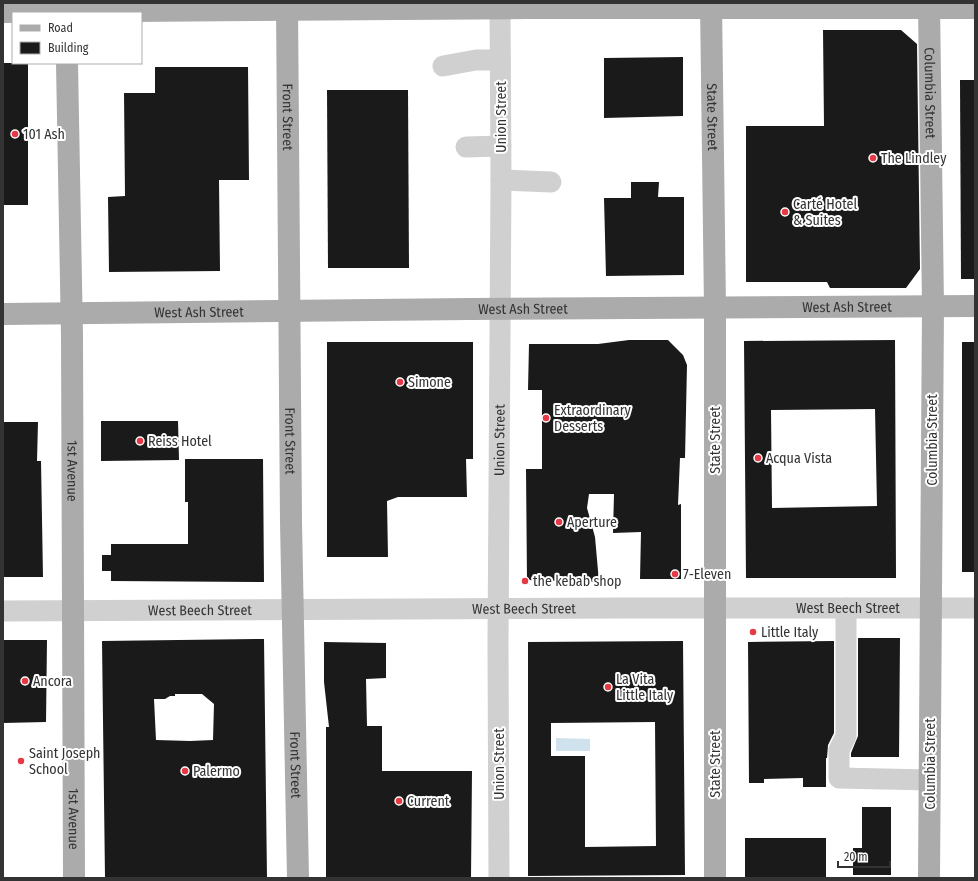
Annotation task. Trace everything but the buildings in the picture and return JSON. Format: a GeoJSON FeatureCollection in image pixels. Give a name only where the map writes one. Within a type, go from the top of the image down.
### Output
{"type":"FeatureCollection","features":[{"type":"Feature","properties":{"kind":"main road"},"geometry":{"type":"LineString","coordinates":[[22,9],[500,6],[929,6],[975,8]]}},
{"type":"Feature","properties":{"kind":"main road","name":"State Street"},"geometry":{"type":"LineString","coordinates":[[711,6],[715,308],[715,878]]}},
{"type":"Feature","properties":{"kind":"main road","name":"Columbia Street"},"geometry":{"type":"LineString","coordinates":[[929,6],[933,307],[929,878]]}},
{"type":"Feature","properties":{"kind":"main road","name":"Front Street"},"geometry":{"type":"LineString","coordinates":[[288,7],[292,610],[298,878]]}},
{"type":"Feature","properties":{"kind":"main road","name":"1st Avenue"},"geometry":{"type":"LineString","coordinates":[[67,64],[71,314],[74,878]]}},
{"type":"Feature","properties":{"kind":"main road","name":"West Ash Street"},"geometry":{"type":"LineString","coordinates":[[3,314],[975,306]]}},
{"type":"Feature","properties":{"kind":"street","name":"Union Street"},"geometry":{"type":"LineString","coordinates":[[499,878],[500,6]]}},
{"type":"Feature","properties":{"kind":"street"},"geometry":{"type":"LineString","coordinates":[[443,66],[476,60],[500,60]]}},
{"type":"Feature","properties":{"kind":"street"},"geometry":{"type":"LineString","coordinates":[[466,147],[501,146]]}},
{"type":"Feature","properties":{"kind":"street"},"geometry":{"type":"LineString","coordinates":[[501,180],[551,182]]}},
{"type":"Feature","properties":{"kind":"street"},"geometry":{"type":"LineString","coordinates":[[846,608],[846,736],[839,750],[839,778],[930,780]]}},
{"type":"Feature","properties":{"kind":"street","name":"West Beech Street"},"geometry":{"type":"LineString","coordinates":[[3,611],[975,608]]}},
{"type":"Feature","properties":{"kind":"water"},"geometry":{"type":"Polygon","coordinates":[[[556,738],[590,739],[590,751],[556,751],[556,738]]]}},
{"type":"Feature","properties":{"kind":"place","name":"101 Ash"},"geometry":{"type":"Point","coordinates":[15,134]}},
{"type":"Feature","properties":{"kind":"place","name":"The Lindley"},"geometry":{"type":"Point","coordinates":[873,158]}},
{"type":"Feature","properties":{"kind":"place","name":"Carté Hotel & Suites"},"geometry":{"type":"Point","coordinates":[785,212]}},
{"type":"Feature","properties":{"kind":"place","name":"Simone"},"geometry":{"type":"Point","coordinates":[400,382]}},
{"type":"Feature","properties":{"kind":"place","name":"Extraordinary Desserts"},"geometry":{"type":"Point","coordinates":[546,418]}},
{"type":"Feature","properties":{"kind":"place","name":"Reiss Hotel"},"geometry":{"type":"Point","coordinates":[140,441]}},
{"type":"Feature","properties":{"kind":"place","name":"Acqua Vista"},"geometry":{"type":"Point","coordinates":[758,458]}},
{"type":"Feature","properties":{"kind":"place","name":"Aperture"},"geometry":{"type":"Point","coordinates":[559,522]}},
{"type":"Feature","properties":{"kind":"place","name":"7-Eleven"},"geometry":{"type":"Point","coordinates":[675,574]}},
{"type":"Feature","properties":{"kind":"place","name":"the kebab shop"},"geometry":{"type":"Point","coordinates":[525,581]}},
{"type":"Feature","properties":{"kind":"place","name":"Little Italy"},"geometry":{"type":"Point","coordinates":[753,632]}},
{"type":"Feature","properties":{"kind":"place","name":"Ancora"},"geometry":{"type":"Point","coordinates":[25,681]}},
{"type":"Feature","properties":{"kind":"place","name":"La Vita Little Italy"},"geometry":{"type":"Point","coordinates":[608,687]}},
{"type":"Feature","properties":{"kind":"place","name":"Saint Joseph School"},"geometry":{"type":"Point","coordinates":[21,761]}},
{"type":"Feature","properties":{"kind":"place","name":"Palermo"},"geometry":{"type":"Point","coordinates":[185,771]}},
{"type":"Feature","properties":{"kind":"place","name":"Current"},"geometry":{"type":"Point","coordinates":[399,801]}}]}
